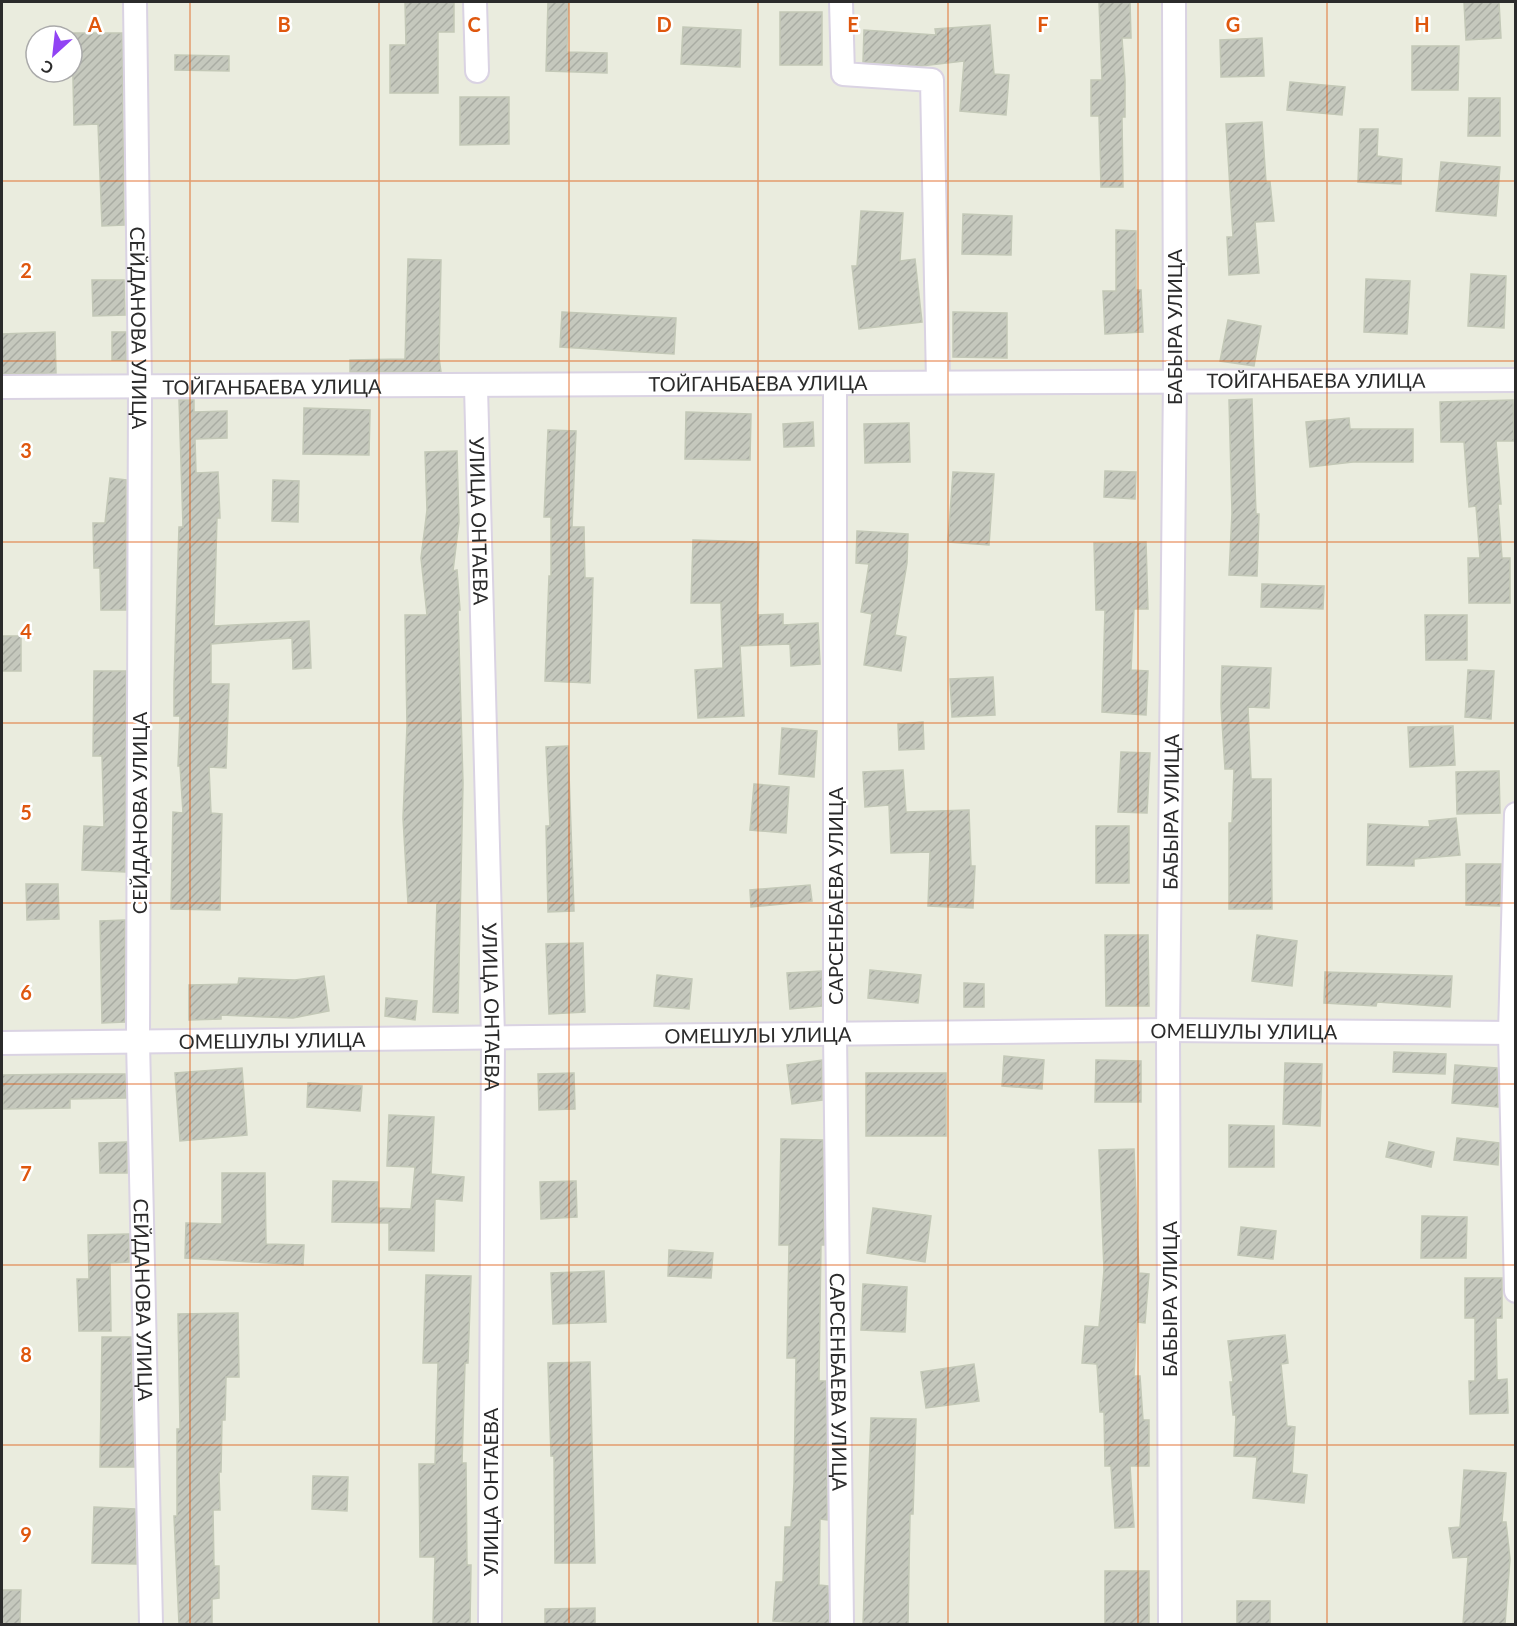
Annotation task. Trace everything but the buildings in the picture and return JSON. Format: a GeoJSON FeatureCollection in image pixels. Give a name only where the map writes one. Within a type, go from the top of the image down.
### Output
{"type":"FeatureCollection","features":[{"type":"Feature","properties":{"kind":"street","name":"СЕЙДАНОВА УЛИЦА"},"geometry":{"type":"LineString","coordinates":[[135,2],[140,387],[138,1041],[151,1624]]}},
{"type":"Feature","properties":{"kind":"street"},"geometry":{"type":"LineString","coordinates":[[475,2],[477,71]]}},
{"type":"Feature","properties":{"kind":"street"},"geometry":{"type":"LineString","coordinates":[[841,2],[843,74],[932,80],[938,382]]}},
{"type":"Feature","properties":{"kind":"street","name":"БАБЫРА УЛИЦА"},"geometry":{"type":"LineString","coordinates":[[1170,1624],[1168,1030],[1175,378],[1174,2]]}},
{"type":"Feature","properties":{"kind":"street","name":"ТОЙГАНБАЕВА УЛИЦА"},"geometry":{"type":"LineString","coordinates":[[2,387],[477,387],[1175,378],[1515,380]]}},
{"type":"Feature","properties":{"kind":"street","name":"САРСЕНБАЕВА УЛИЦА"},"geometry":{"type":"LineString","coordinates":[[835,383],[835,1034],[842,1624]]}},
{"type":"Feature","properties":{"kind":"street","name":"УЛИЦА ОНТАЕВА"},"geometry":{"type":"LineString","coordinates":[[477,387],[493,1037],[490,1624]]}},
{"type":"Feature","properties":{"kind":"street"},"geometry":{"type":"LineString","coordinates":[[1515,814],[1513,1033],[1515,1291]]}},
{"type":"Feature","properties":{"kind":"street","name":"ОМЕШУЛЫ УЛИЦА"},"geometry":{"type":"LineString","coordinates":[[2,1043],[1168,1030],[1513,1033]]}}]}
